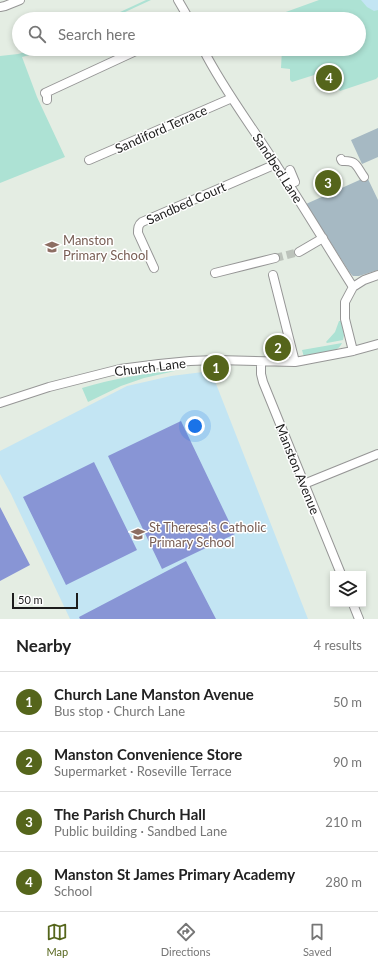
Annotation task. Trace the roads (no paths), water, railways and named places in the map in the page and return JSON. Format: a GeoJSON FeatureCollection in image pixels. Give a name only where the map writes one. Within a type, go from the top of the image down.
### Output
{"type":"FeatureCollection","features":[{"type":"Feature","properties":{"kind":"street"},"geometry":{"type":"LineString","coordinates":[[0,7],[20,0]]}},
{"type":"Feature","properties":{"kind":"street"},"geometry":{"type":"LineString","coordinates":[[178,0],[185,12]]}},
{"type":"Feature","properties":{"kind":"street"},"geometry":{"type":"LineString","coordinates":[[47,100],[45,93],[125,56]]}},
{"type":"Feature","properties":{"kind":"street","name":"Sandbed Lane"},"geometry":{"type":"LineString","coordinates":[[207,56],[232,98],[276,164],[353,287]]}},
{"type":"Feature","properties":{"kind":"street","name":"Sandiford Terrace"},"geometry":{"type":"LineString","coordinates":[[89,160],[232,98]]}},
{"type":"Feature","properties":{"kind":"street"},"geometry":{"type":"LineString","coordinates":[[341,159],[342,161],[350,161],[354,163],[364,177]]}},
{"type":"Feature","properties":{"kind":"street","name":"Sandbed Court"},"geometry":{"type":"LineString","coordinates":[[154,268],[138,233],[139,225],[142,222],[276,164]]}},
{"type":"Feature","properties":{"kind":"street"},"geometry":{"type":"LineString","coordinates":[[290,170],[295,182]]}},
{"type":"Feature","properties":{"kind":"street"},"geometry":{"type":"LineString","coordinates":[[299,252],[323,238]]}},
{"type":"Feature","properties":{"kind":"street"},"geometry":{"type":"LineString","coordinates":[[215,273],[275,258]]}},
{"type":"Feature","properties":{"kind":"street"},"geometry":{"type":"LineString","coordinates":[[273,275],[295,362]]}},
{"type":"Feature","properties":{"kind":"street"},"geometry":{"type":"LineString","coordinates":[[353,350],[345,319],[345,302],[353,287],[364,280],[378,275]]}},
{"type":"Feature","properties":{"kind":"street","name":"Church Lane"},"geometry":{"type":"LineString","coordinates":[[0,403],[49,387],[120,369],[159,364],[216,360],[295,362],[378,344]]}},
{"type":"Feature","properties":{"kind":"street","name":"Manston Avenue"},"geometry":{"type":"LineString","coordinates":[[261,362],[263,382],[340,571]]}},
{"type":"Feature","properties":{"kind":"street"},"geometry":{"type":"LineString","coordinates":[[304,484],[378,454]]}},
{"type":"Feature","properties":{"kind":"street"},"geometry":{"type":"LineString","coordinates":[[354,607],[359,619]]}},
{"type":"Feature","properties":{"kind":"tunnel"},"geometry":{"type":"LineString","coordinates":[[275,258],[299,252]]}},
{"type":"Feature","properties":{"kind":"place","name":"Manston St James Primary Academy"},"geometry":{"type":"Point","coordinates":[329,78]}},
{"type":"Feature","properties":{"kind":"place","name":"The Parish Church Hall"},"geometry":{"type":"Point","coordinates":[328,183]}},
{"type":"Feature","properties":{"kind":"place","name":"Manston Primary School"},"geometry":{"type":"Point","coordinates":[52,247]}},
{"type":"Feature","properties":{"kind":"place","name":"Manston Convenience Store"},"geometry":{"type":"Point","coordinates":[278,348]}},
{"type":"Feature","properties":{"kind":"place","name":"Church Lane Manston Avenue"},"geometry":{"type":"Point","coordinates":[216,368]}},
{"type":"Feature","properties":{"kind":"place","name":"St Theresa's Catholic Primary School"},"geometry":{"type":"Point","coordinates":[138,534]}}]}
